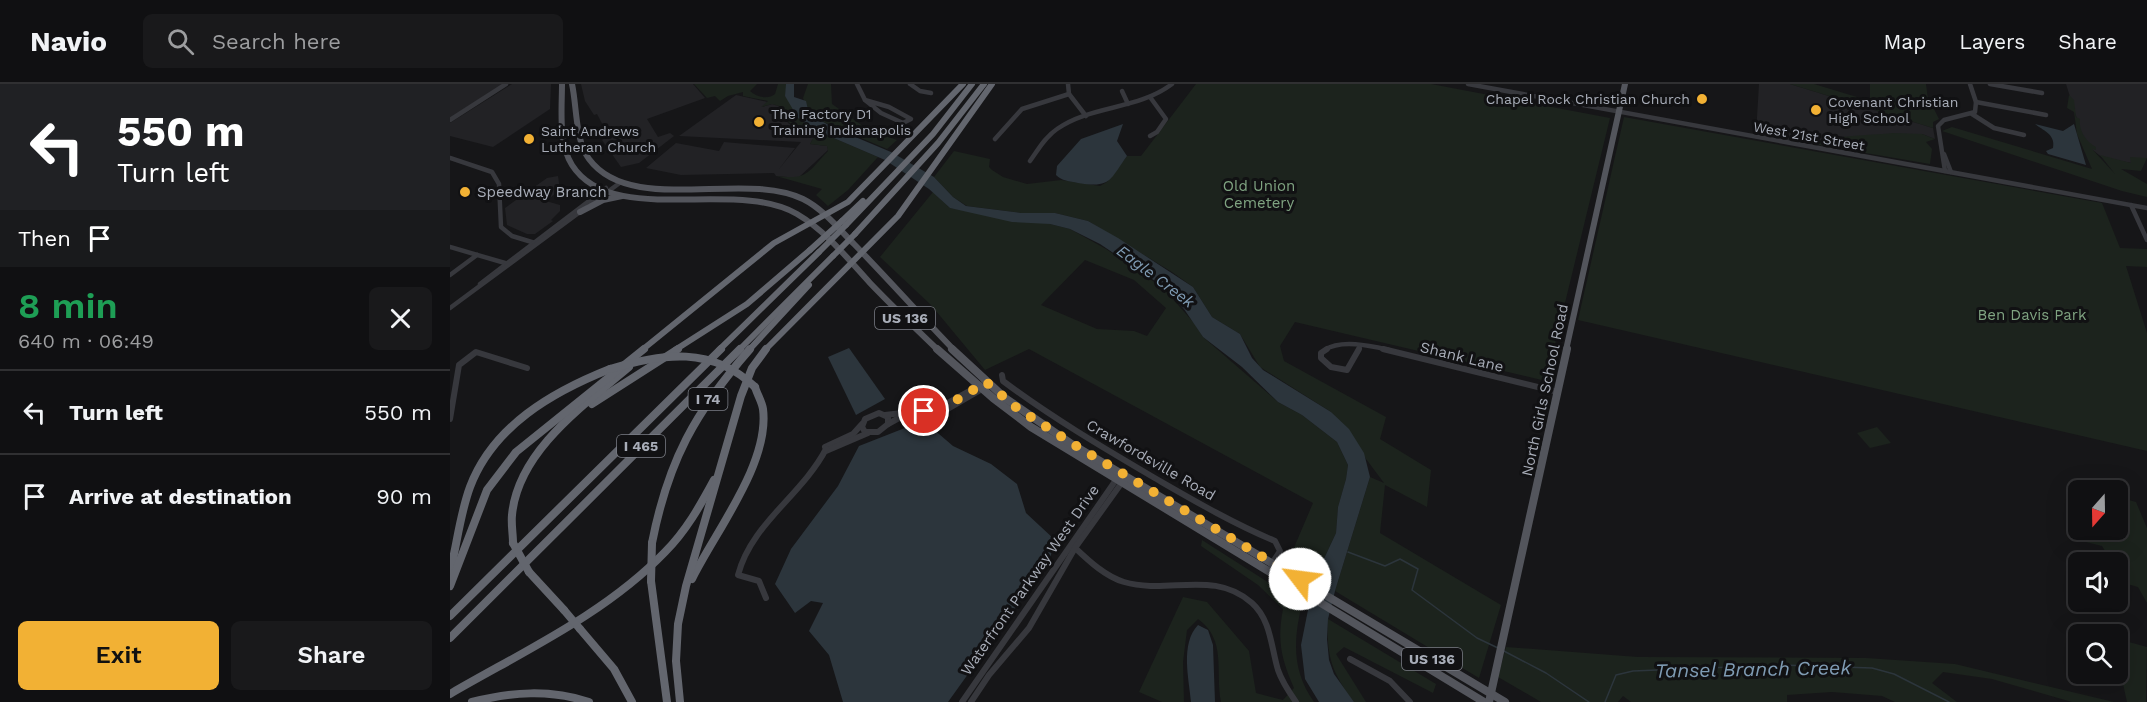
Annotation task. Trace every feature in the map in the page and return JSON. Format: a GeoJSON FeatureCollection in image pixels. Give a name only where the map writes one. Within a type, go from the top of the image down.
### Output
{"type":"FeatureCollection","features":[{"type":"Feature","properties":{"kind":"highway"},"geometry":{"type":"LineString","coordinates":[[450,586],[487,490],[509,459],[534,436],[774,243],[848,202],[963,84]]}},
{"type":"Feature","properties":{"kind":"highway","name":"I 465"},"geometry":{"type":"LineString","coordinates":[[450,616],[894,175],[972,84]]}},
{"type":"Feature","properties":{"kind":"highway","name":"I 465"},"geometry":{"type":"LineString","coordinates":[[450,638],[855,234],[960,120],[984,84]]}},
{"type":"Feature","properties":{"kind":"highway"},"geometry":{"type":"LineString","coordinates":[[680,702],[675,652],[680,615],[723,456],[752,368],[784,328],[893,221],[992,84]]}},
{"type":"Feature","properties":{"kind":"highway"},"geometry":{"type":"LineString","coordinates":[[564,426],[597,400],[747,304],[815,251]]}},
{"type":"Feature","properties":{"kind":"highway","name":"I 74"},"geometry":{"type":"LineString","coordinates":[[667,702],[651,581],[652,543],[669,477],[686,436],[706,401],[734,365],[833,256]]}},
{"type":"Feature","properties":{"kind":"highway"},"geometry":{"type":"LineString","coordinates":[[632,702],[608,660],[519,558],[510,528],[513,512],[522,480],[543,447],[709,297]]}},
{"type":"Feature","properties":{"kind":"highway"},"geometry":{"type":"LineString","coordinates":[[450,572],[470,489],[481,464],[496,444],[518,422],[546,400],[610,369],[651,359],[694,358],[732,368],[755,387],[765,415],[762,444],[700,562],[680,615]]}},
{"type":"Feature","properties":{"kind":"highway"},"geometry":{"type":"LineString","coordinates":[[450,694],[593,611],[630,585],[686,527],[707,494],[723,456]]}},
{"type":"Feature","properties":{"kind":"highway"},"geometry":{"type":"LineString","coordinates":[[472,702],[504,694],[532,692],[562,694],[589,702]]}},
{"type":"Feature","properties":{"kind":"main road","name":"Crawfordsville Road"},"geometry":{"type":"LineString","coordinates":[[562,84],[563,120],[572,164],[584,178],[606,190],[630,196],[651,199],[759,200],[786,207],[810,222],[980,388],[1031,427],[1300,579],[1491,698],[1505,702]]}},
{"type":"Feature","properties":{"kind":"main road","name":"Crawfordsville Road"},"geometry":{"type":"LineString","coordinates":[[572,84],[587,157],[599,171],[619,181],[659,188],[769,189],[801,198],[825,214],[988,383],[1046,427],[1121,478],[1266,570],[1484,702]]}},
{"type":"Feature","properties":{"kind":"main road","name":"North Girls School Road"},"geometry":{"type":"LineString","coordinates":[[1491,698],[1625,84]]}},
{"type":"Feature","properties":{"kind":"main road"},"geometry":{"type":"LineString","coordinates":[[580,212],[608,198],[630,196]]}},
{"type":"Feature","properties":{"kind":"street"},"geometry":{"type":"LineString","coordinates":[[450,120],[506,84]]}},
{"type":"Feature","properties":{"kind":"street"},"geometry":{"type":"LineString","coordinates":[[857,84],[864,100],[901,122],[911,119],[890,107],[864,100]]}},
{"type":"Feature","properties":{"kind":"street"},"geometry":{"type":"LineString","coordinates":[[910,84],[920,91],[931,93]]}},
{"type":"Feature","properties":{"kind":"street"},"geometry":{"type":"LineString","coordinates":[[1068,84],[1069,94],[1086,117]]}},
{"type":"Feature","properties":{"kind":"street"},"geometry":{"type":"LineString","coordinates":[[1030,161],[1053,132],[1086,117],[1150,97],[1172,84]]}},
{"type":"Feature","properties":{"kind":"street","name":"West 21st Street"},"geometry":{"type":"LineString","coordinates":[[1468,84],[1484,85],[2147,208]]}},
{"type":"Feature","properties":{"kind":"street"},"geometry":{"type":"LineString","coordinates":[[1945,171],[1939,124],[1945,120],[1972,114],[1977,109],[1970,84]]}},
{"type":"Feature","properties":{"kind":"street"},"geometry":{"type":"LineString","coordinates":[[1990,84],[2042,93]]}},
{"type":"Feature","properties":{"kind":"street"},"geometry":{"type":"LineString","coordinates":[[1122,91],[1122,96],[1128,104]]}},
{"type":"Feature","properties":{"kind":"street"},"geometry":{"type":"LineString","coordinates":[[995,139],[1013,116],[1024,107],[1069,94]]}},
{"type":"Feature","properties":{"kind":"street"},"geometry":{"type":"LineString","coordinates":[[1150,97],[1166,119],[1157,132],[1150,136]]}},
{"type":"Feature","properties":{"kind":"street"},"geometry":{"type":"LineString","coordinates":[[1976,102],[2046,115]]}},
{"type":"Feature","properties":{"kind":"street"},"geometry":{"type":"LineString","coordinates":[[1972,114],[1994,128],[2024,135]]}},
{"type":"Feature","properties":{"kind":"street"},"geometry":{"type":"LineString","coordinates":[[1943,153],[1948,160],[1951,172]]}},
{"type":"Feature","properties":{"kind":"street"},"geometry":{"type":"LineString","coordinates":[[450,158],[487,168],[496,173],[500,181],[501,227],[512,236],[535,243]]}},
{"type":"Feature","properties":{"kind":"street"},"geometry":{"type":"LineString","coordinates":[[450,308],[619,181]]}},
{"type":"Feature","properties":{"kind":"street"},"geometry":{"type":"LineString","coordinates":[[480,285],[505,263],[580,212],[606,190]]}},
{"type":"Feature","properties":{"kind":"street"},"geometry":{"type":"LineString","coordinates":[[2132,205],[2147,240]]}},
{"type":"Feature","properties":{"kind":"street"},"geometry":{"type":"LineString","coordinates":[[450,247],[505,263]]}},
{"type":"Feature","properties":{"kind":"street"},"geometry":{"type":"LineString","coordinates":[[450,275],[477,255]]}},
{"type":"Feature","properties":{"kind":"street","name":"Shank Lane"},"geometry":{"type":"LineString","coordinates":[[1360,346],[1347,370],[1331,367],[1321,358],[1321,353],[1329,347],[1360,346],[1382,348],[1558,392]]}},
{"type":"Feature","properties":{"kind":"street"},"geometry":{"type":"LineString","coordinates":[[450,419],[459,365],[476,352],[527,368]]}},
{"type":"Feature","properties":{"kind":"street"},"geometry":{"type":"LineString","coordinates":[[450,362],[459,365]]}},
{"type":"Feature","properties":{"kind":"street","name":"Crawfordsville Road"},"geometry":{"type":"LineString","coordinates":[[1002,375],[1004,382],[1021,395],[1083,436],[1234,524],[1274,540],[1280,550],[1272,563]]}},
{"type":"Feature","properties":{"kind":"street"},"geometry":{"type":"LineString","coordinates":[[826,449],[868,433],[880,431],[897,419],[940,413],[988,383]]}},
{"type":"Feature","properties":{"kind":"street"},"geometry":{"type":"LineString","coordinates":[[766,598],[759,581],[738,575],[745,551],[804,486],[826,449],[853,434],[872,414],[885,415],[937,409],[980,388]]}},
{"type":"Feature","properties":{"kind":"street"},"geometry":{"type":"LineString","coordinates":[[885,415],[889,419],[888,424]]}},
{"type":"Feature","properties":{"kind":"street"},"geometry":{"type":"LineString","coordinates":[[862,424],[863,430],[868,433]]}},
{"type":"Feature","properties":{"kind":"street","name":"Waterfront Parkway West Drive"},"geometry":{"type":"LineString","coordinates":[[962,702],[1003,639],[1036,598],[1121,478]]}},
{"type":"Feature","properties":{"kind":"street"},"geometry":{"type":"LineString","coordinates":[[1073,547],[1104,573],[1124,581],[1143,584],[1208,582],[1225,586],[1246,598],[1267,625],[1280,677],[1296,702]]}},
{"type":"Feature","properties":{"kind":"street","name":"Waterfront Parkway West Drive"},"geometry":{"type":"LineString","coordinates":[[972,702],[1029,628],[1073,547]]}},
{"type":"Feature","properties":{"kind":"street"},"geometry":{"type":"LineString","coordinates":[[1266,570],[1272,563]]}},
{"type":"Feature","properties":{"kind":"street"},"geometry":{"type":"LineString","coordinates":[[1350,659],[1390,681],[1410,702]]}},
{"type":"Feature","properties":{"kind":"shaded area"},"geometry":{"type":"Polygon","coordinates":[[[450,84],[503,84],[450,118],[450,84]]]}},
{"type":"Feature","properties":{"kind":"shaded area"},"geometry":{"type":"Polygon","coordinates":[[[512,84],[551,84],[550,109],[493,147],[450,136],[450,123],[512,84]]]}},
{"type":"Feature","properties":{"kind":"shaded area"},"geometry":{"type":"Polygon","coordinates":[[[581,84],[693,84],[705,98],[647,119],[658,137],[670,133],[674,136],[639,163],[621,167],[602,140],[608,135],[597,114],[594,115],[585,101],[581,84]]]}},
{"type":"Feature","properties":{"kind":"shaded area","name":"Covenant Christian High School"},"geometry":{"type":"Polygon","coordinates":[[[1759,84],[1790,84],[1933,128],[1935,139],[1922,134],[1855,138],[1834,136],[1812,145],[1756,134],[1759,84]]]}},
{"type":"Feature","properties":{"kind":"shaded area"},"geometry":{"type":"Polygon","coordinates":[[[2066,84],[2147,84],[2147,158],[2131,158],[2132,163],[2103,158],[2085,144],[2066,84]]]}},
{"type":"Feature","properties":{"kind":"shaded area"},"geometry":{"type":"Polygon","coordinates":[[[736,95],[768,102],[762,107],[772,104],[779,106],[788,123],[814,137],[810,144],[827,146],[828,150],[798,178],[776,176],[774,173],[681,175],[646,168],[676,143],[719,151],[724,142],[795,148],[779,169],[801,142],[679,136],[736,95]]]}},
{"type":"Feature","properties":{"kind":"shaded area"},"geometry":{"type":"Polygon","coordinates":[[[558,176],[560,190],[546,201],[560,205],[560,211],[551,220],[553,221],[535,234],[527,234],[507,225],[505,208],[547,178],[558,176]]]}},
{"type":"Feature","properties":{"kind":"green space"},"geometry":{"type":"Polygon","coordinates":[[[694,84],[757,84],[750,91],[766,97],[775,94],[778,84],[787,84],[785,96],[815,130],[878,157],[848,190],[828,206],[816,195],[822,189],[776,176],[801,176],[811,170],[828,151],[827,146],[810,144],[814,137],[788,122],[779,106],[772,104],[761,107],[768,101],[743,96],[743,92],[720,101],[715,96],[707,98],[694,84]]]}},
{"type":"Feature","properties":{"kind":"green space"},"geometry":{"type":"Polygon","coordinates":[[[808,84],[831,84],[832,104],[867,129],[897,140],[887,149],[821,121],[809,113],[803,98],[808,84]]]}},
{"type":"Feature","properties":{"kind":"green space","name":"Old Union Cemetery"},"geometry":{"type":"Polygon","coordinates":[[[1196,84],[1431,84],[1610,118],[1546,381],[1295,322],[1280,346],[1284,361],[1386,417],[1380,439],[1431,470],[1427,507],[1385,485],[1380,533],[1501,605],[1479,678],[1335,591],[1370,477],[1384,483],[1331,412],[1260,367],[1240,334],[1212,317],[1193,287],[1088,221],[1055,213],[1021,213],[967,206],[953,197],[934,177],[954,151],[990,159],[989,167],[992,170],[1003,177],[1027,184],[1061,180],[1100,186],[1107,182],[1127,156],[1141,156],[1196,84]]]}},
{"type":"Feature","properties":{"kind":"green space"},"geometry":{"type":"Polygon","coordinates":[[[1790,84],[1814,84],[1870,101],[1870,84],[1926,84],[1929,107],[1934,109],[1939,119],[1933,122],[1933,128],[1790,84]]]}},
{"type":"Feature","properties":{"kind":"green space"},"geometry":{"type":"Polygon","coordinates":[[[2069,95],[2074,100],[2076,117],[2080,119],[2080,127],[2084,136],[2096,147],[2096,150],[2092,149],[2115,174],[2100,155],[2131,163],[2130,157],[2147,158],[2141,171],[2121,169],[2147,184],[2147,197],[2122,191],[1942,131],[1952,127],[2092,169],[2077,134],[2074,112],[2067,108],[2069,95]]]}},
{"type":"Feature","properties":{"kind":"green space","name":"Ben Davis Park"},"geometry":{"type":"Polygon","coordinates":[[[1624,117],[2102,203],[2120,248],[2147,249],[2147,267],[2126,266],[2147,333],[2147,451],[1578,320],[1624,117]]]}},
{"type":"Feature","properties":{"kind":"green space"},"geometry":{"type":"Polygon","coordinates":[[[1893,133],[1922,134],[1935,139],[1926,142],[1932,149],[1930,164],[1813,144],[1842,137],[1893,133]]]}},
{"type":"Feature","properties":{"kind":"green space"},"geometry":{"type":"Polygon","coordinates":[[[933,192],[950,208],[1070,229],[1106,249],[1163,288],[1194,323],[1203,337],[1278,402],[1302,415],[1337,442],[1348,465],[1346,479],[1338,507],[1336,533],[1314,580],[1287,564],[1313,503],[1029,349],[985,370],[931,305],[880,257],[933,192]],[[1085,260],[1041,305],[1097,329],[1134,331],[1147,336],[1166,308],[1134,280],[1085,260]]]}},
{"type":"Feature","properties":{"kind":"green space"},"geometry":{"type":"Polygon","coordinates":[[[1877,427],[1891,443],[1870,448],[1857,433],[1877,427]]]}},
{"type":"Feature","properties":{"kind":"green space"},"geometry":{"type":"Polygon","coordinates":[[[2128,500],[2136,502],[2147,528],[2147,603],[2138,587],[2128,584],[2128,552],[2106,552],[2102,546],[2078,540],[2128,540],[2128,500]]]}},
{"type":"Feature","properties":{"kind":"green space"},"geometry":{"type":"Polygon","coordinates":[[[1202,540],[1302,604],[1297,630],[1296,655],[1302,679],[1314,702],[1221,702],[1216,646],[1207,627],[1198,619],[1187,630],[1183,662],[1184,702],[1162,702],[1139,692],[1183,597],[1207,602],[1249,651],[1256,693],[1283,700],[1294,688],[1281,649],[1280,630],[1283,609],[1258,585],[1201,546],[1202,540]]]}},
{"type":"Feature","properties":{"kind":"green space"},"geometry":{"type":"Polygon","coordinates":[[[1328,619],[1436,684],[1433,693],[1344,647],[1336,654],[1366,702],[1354,702],[1340,682],[1332,664],[1328,644],[1328,619]]]}},
{"type":"Feature","properties":{"kind":"green space"},"geometry":{"type":"Polygon","coordinates":[[[2128,642],[2147,647],[2146,702],[2127,702],[2123,684],[2128,684],[2128,642]]]}},
{"type":"Feature","properties":{"kind":"green space"},"geometry":{"type":"Polygon","coordinates":[[[1506,647],[1638,657],[1866,658],[1955,664],[2114,702],[2072,702],[1992,679],[1943,672],[1932,683],[1957,702],[1895,702],[1882,696],[1832,692],[1787,695],[1787,702],[1631,702],[1623,696],[1618,702],[1541,702],[1498,677],[1506,647]]]}},
{"type":"Feature","properties":{"kind":"water","name":"Eagle Creek"},"geometry":{"type":"Polygon","coordinates":[[[786,84],[794,84],[794,97],[806,101],[809,114],[834,128],[891,152],[934,177],[953,197],[966,206],[1021,213],[1055,213],[1088,221],[1118,238],[1193,287],[1212,317],[1240,334],[1252,358],[1263,370],[1331,412],[1349,429],[1364,453],[1370,477],[1335,591],[1328,619],[1327,639],[1329,660],[1334,674],[1354,702],[1319,702],[1305,679],[1301,645],[1314,580],[1336,533],[1338,507],[1346,479],[1348,465],[1337,442],[1302,415],[1278,402],[1242,367],[1203,337],[1184,309],[1161,285],[1100,244],[1070,229],[1050,224],[1012,222],[950,208],[929,189],[885,160],[815,130],[798,118],[785,96],[786,84]]]}},
{"type":"Feature","properties":{"kind":"water"},"geometry":{"type":"Polygon","coordinates":[[[1123,124],[1117,141],[1127,156],[1108,181],[1097,184],[1078,183],[1056,175],[1057,166],[1081,139],[1123,124]]]}},
{"type":"Feature","properties":{"kind":"water"},"geometry":{"type":"Polygon","coordinates":[[[2035,124],[2063,131],[2074,124],[2086,165],[2048,154],[2046,151],[2053,148],[2052,139],[2048,133],[2035,124]]]}},
{"type":"Feature","properties":{"kind":"water"},"geometry":{"type":"Polygon","coordinates":[[[849,348],[885,399],[856,415],[828,357],[849,348]]]}},
{"type":"Feature","properties":{"kind":"water"},"geometry":{"type":"Polygon","coordinates":[[[915,424],[932,428],[953,446],[991,464],[1017,484],[1026,513],[1054,539],[1050,560],[948,702],[843,702],[829,655],[809,631],[823,603],[811,601],[795,613],[775,584],[791,549],[838,486],[859,446],[915,424]]]}},
{"type":"Feature","properties":{"kind":"water"},"geometry":{"type":"Polygon","coordinates":[[[1198,625],[1208,630],[1213,645],[1215,702],[1191,702],[1187,651],[1192,633],[1198,625]]]}},
{"type":"Feature","properties":{"kind":"waterway","name":"Tansel Branch Creek"},"geometry":{"type":"LineString","coordinates":[[1348,552],[1385,566],[1400,559],[1418,569],[1412,590],[1477,638],[1498,648]]}},
{"type":"Feature","properties":{"kind":"waterway","name":"Tansel Branch Creek"},"geometry":{"type":"LineString","coordinates":[[1502,650],[1546,673],[1589,702]]}},
{"type":"Feature","properties":{"kind":"waterway","name":"Tansel Branch Creek"},"geometry":{"type":"LineString","coordinates":[[1605,702],[1616,675],[1633,671],[1781,665],[1872,668],[1894,674],[1949,702]]}},
{"type":"Feature","properties":{"kind":"place","name":"Chapel Rock Christian Church"},"geometry":{"type":"Point","coordinates":[1702,99]}},
{"type":"Feature","properties":{"kind":"place","name":"Covenant Christian High School"},"geometry":{"type":"Point","coordinates":[1816,110]}},
{"type":"Feature","properties":{"kind":"place","name":"The Factory D1 Training Indianapolis"},"geometry":{"type":"Point","coordinates":[759,122]}},
{"type":"Feature","properties":{"kind":"place","name":"Saint Andrews Lutheran Church"},"geometry":{"type":"Point","coordinates":[529,139]}},
{"type":"Feature","properties":{"kind":"place","name":"Speedway Branch"},"geometry":{"type":"Point","coordinates":[465,192]}},
{"type":"Feature","properties":{"kind":"route"},"geometry":{"type":"LineString","coordinates":[[924,411],[950,404],[986,382],[1017,408],[1052,431],[1300,579]]}}]}
